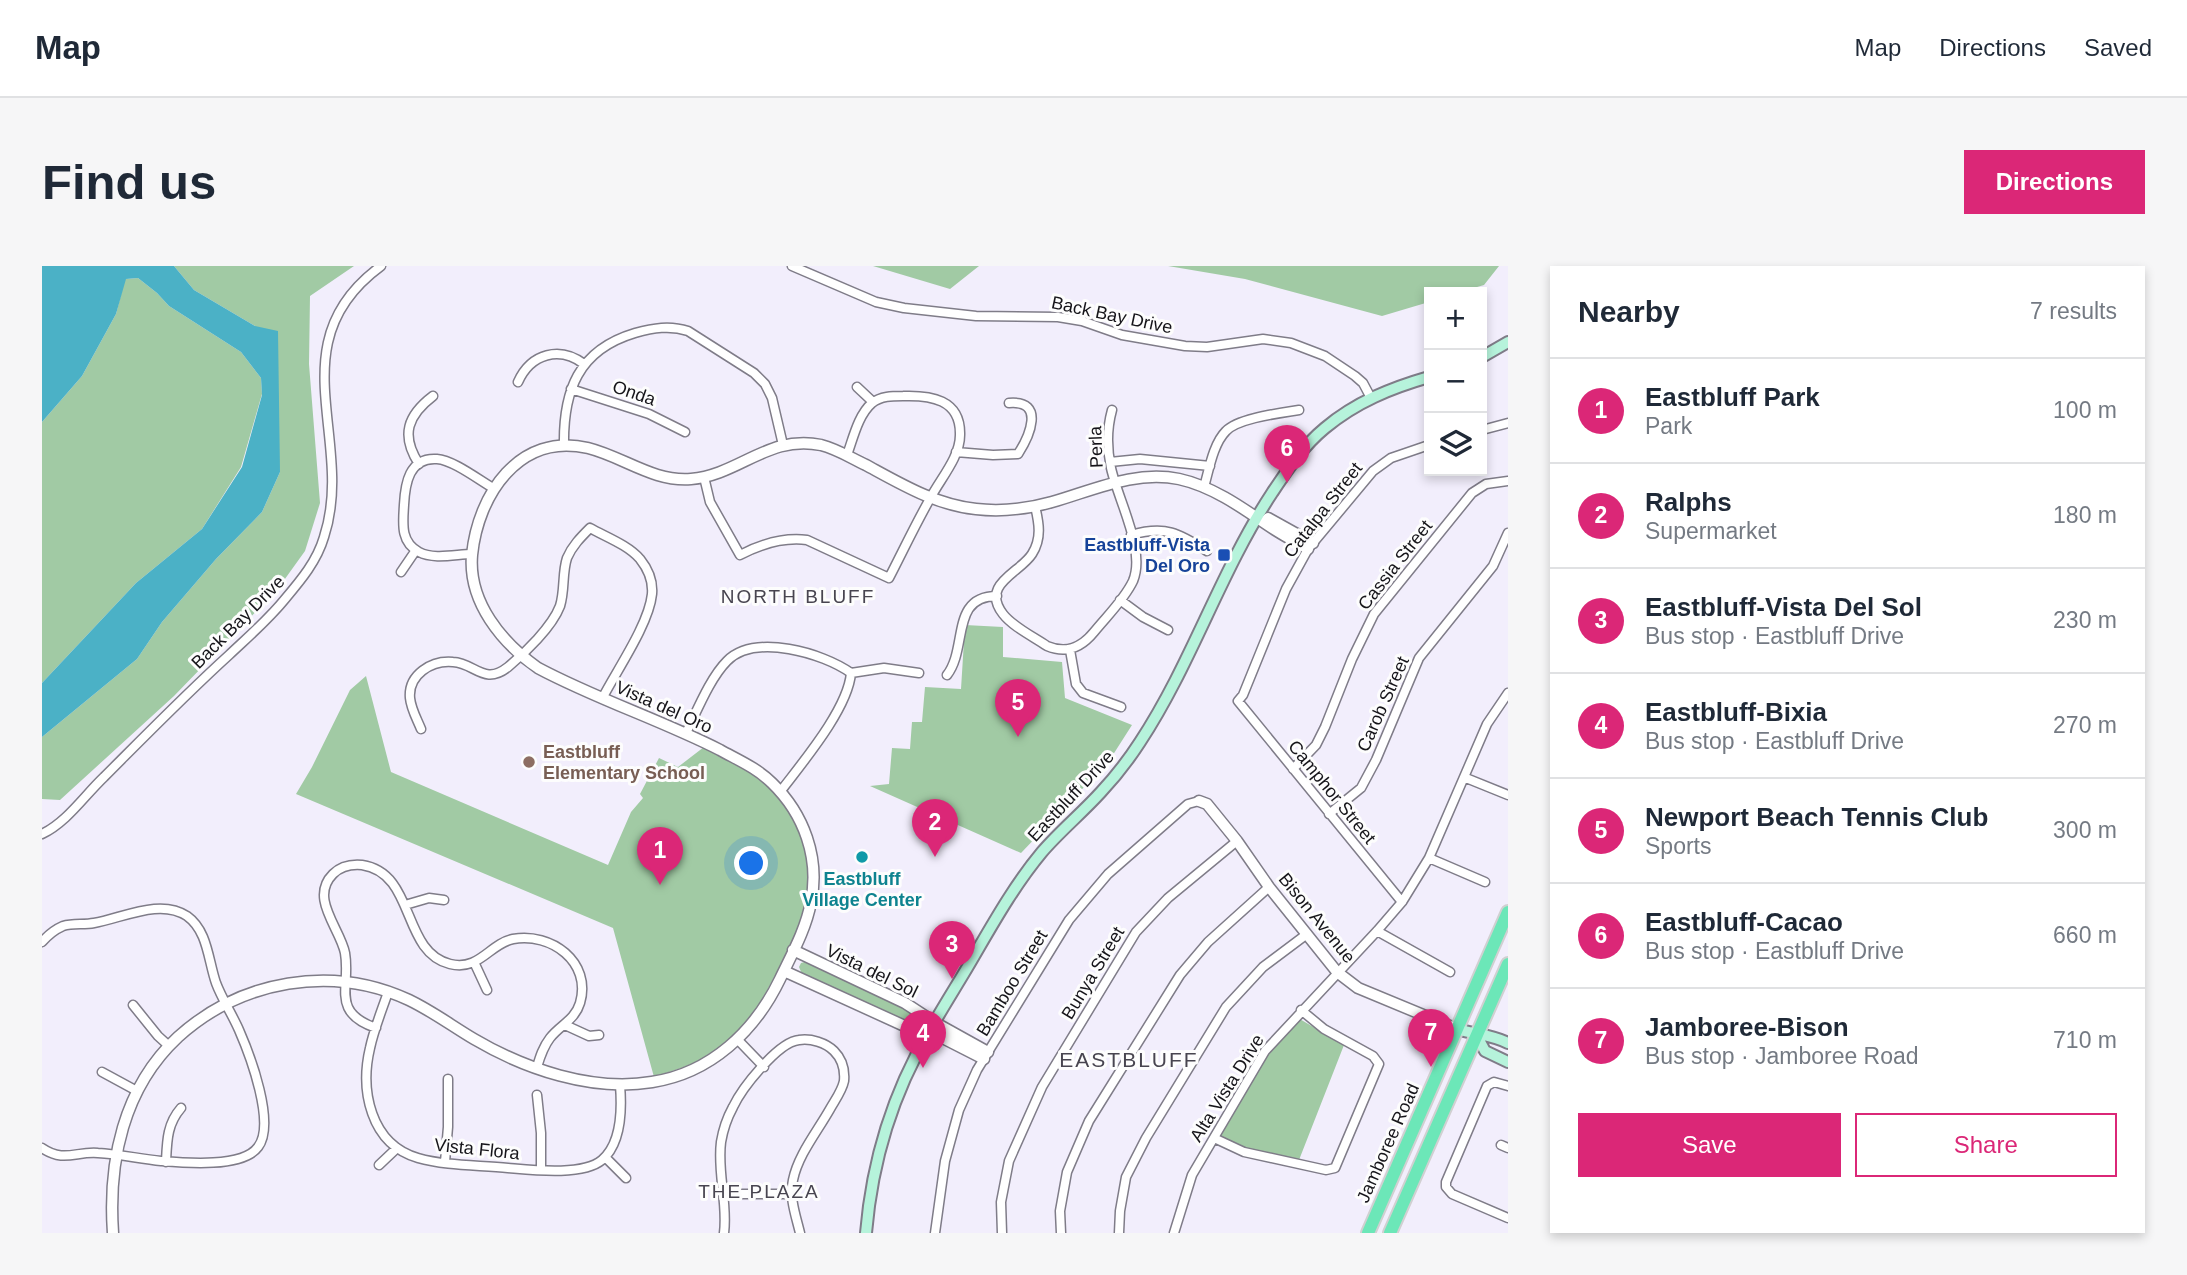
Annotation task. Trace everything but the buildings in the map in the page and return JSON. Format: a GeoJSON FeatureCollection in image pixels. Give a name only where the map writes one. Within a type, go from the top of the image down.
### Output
{"type":"FeatureCollection","features":[{"type":"Feature","properties":{"kind":"main road"},"geometry":{"type":"LineString","coordinates":[[1487,354],[1508,342]]}},
{"type":"Feature","properties":{"kind":"main road","name":"Eastbluff Drive"},"geometry":{"type":"LineString","coordinates":[[866,1233],[873,1181],[887,1125],[909,1069],[932,1027],[1027,872],[1055,838],[1115,776],[1144,736],[1167,698],[1257,516],[1288,468],[1310,442],[1345,413],[1398,386],[1424,378]]}},
{"type":"Feature","properties":{"kind":"main road","name":"Jamboree Road"},"geometry":{"type":"LineString","coordinates":[[1368,1233],[1508,912]]}},
{"type":"Feature","properties":{"kind":"main road"},"geometry":{"type":"LineString","coordinates":[[1390,1233],[1508,964]]}},
{"type":"Feature","properties":{"kind":"main road","name":"Bison Avenue"},"geometry":{"type":"LineString","coordinates":[[1457,1029],[1477,1036],[1493,1035],[1508,1043]]}},
{"type":"Feature","properties":{"kind":"main road","name":"Bison Avenue"},"geometry":{"type":"LineString","coordinates":[[1477,1036],[1485,1051],[1508,1062]]}},
{"type":"Feature","properties":{"kind":"street","name":"Back Bay Drive"},"geometry":{"type":"LineString","coordinates":[[42,834],[61,821],[270,617],[313,562],[326,533],[331,499],[324,368],[327,343],[335,320],[348,299],[362,282],[381,266]]}},
{"type":"Feature","properties":{"kind":"street","name":"Back Bay Drive"},"geometry":{"type":"LineString","coordinates":[[792,266],[876,302],[904,308],[976,316],[1058,317],[1083,321],[1122,335],[1185,346],[1207,347],[1263,339],[1292,343],[1325,356],[1355,376],[1363,383],[1371,398]]}},
{"type":"Feature","properties":{"kind":"street"},"geometry":{"type":"LineString","coordinates":[[564,446],[565,411],[571,389],[584,364],[605,345],[631,334],[663,327],[688,331],[754,373],[765,384],[772,398],[783,445]]}},
{"type":"Feature","properties":{"kind":"street"},"geometry":{"type":"LineString","coordinates":[[518,382],[529,364],[541,357],[569,354],[584,364]]}},
{"type":"Feature","properties":{"kind":"street"},"geometry":{"type":"LineString","coordinates":[[857,387],[873,402]]}},
{"type":"Feature","properties":{"kind":"street","name":"Onda"},"geometry":{"type":"LineString","coordinates":[[571,389],[649,414],[685,432]]}},
{"type":"Feature","properties":{"kind":"street"},"geometry":{"type":"LineString","coordinates":[[419,464],[409,442],[410,424],[415,411],[433,396]]}},
{"type":"Feature","properties":{"kind":"street"},"geometry":{"type":"LineString","coordinates":[[704,477],[710,502],[740,555],[776,542],[807,540],[889,578],[956,452],[960,436],[958,422],[951,409],[938,399],[924,396],[889,397],[873,402],[865,411],[847,455]]}},
{"type":"Feature","properties":{"kind":"street"},"geometry":{"type":"LineString","coordinates":[[956,452],[1018,454],[1031,432],[1030,412],[1023,404],[1009,403]]}},
{"type":"Feature","properties":{"kind":"street","name":"Perla"},"geometry":{"type":"LineString","coordinates":[[1070,650],[1088,639],[1120,600],[1132,582],[1136,567],[1131,535],[1110,462],[1108,432],[1112,410]]}},
{"type":"Feature","properties":{"kind":"street"},"geometry":{"type":"LineString","coordinates":[[1204,487],[1223,435],[1232,426],[1299,410]]}},
{"type":"Feature","properties":{"kind":"street"},"geometry":{"type":"LineString","coordinates":[[1487,429],[1508,423]]}},
{"type":"Feature","properties":{"kind":"street","name":"Vista del Oro"},"geometry":{"type":"LineString","coordinates":[[113,1233],[116,1155],[124,1122],[137,1091],[151,1068],[169,1046],[200,1019],[226,1004],[272,986],[344,981],[388,992],[421,1007],[490,1048],[537,1067],[579,1079],[620,1085],[654,1082],[688,1072],[711,1060],[738,1040],[762,1012],[784,971],[809,914],[814,873],[806,833],[794,809],[780,792],[750,766],[686,733],[550,674],[521,655],[494,626],[482,605],[473,579],[472,554],[487,502],[493,488],[504,474],[526,457],[551,447],[578,446],[599,451],[652,474],[680,480],[704,477],[783,445],[816,444],[847,455],[930,498],[975,509],[1004,510],[1035,506],[1115,482],[1141,477],[1168,477],[1204,487],[1257,516],[1265,524],[1311,546]]}},
{"type":"Feature","properties":{"kind":"street","name":"Catalpa Street"},"geometry":{"type":"LineString","coordinates":[[1237,701],[1243,695],[1286,589],[1311,546],[1373,471],[1391,458],[1424,447]]}},
{"type":"Feature","properties":{"kind":"street"},"geometry":{"type":"LineString","coordinates":[[472,554],[431,555],[416,550],[405,536],[403,523],[407,478],[419,464],[431,459],[443,460],[493,488]]}},
{"type":"Feature","properties":{"kind":"street"},"geometry":{"type":"LineString","coordinates":[[1110,462],[1151,459],[1210,466]]}},
{"type":"Feature","properties":{"kind":"street","name":"Cassia Street"},"geometry":{"type":"LineString","coordinates":[[1293,769],[1316,745],[1374,614],[1472,493],[1486,484],[1508,481]]}},
{"type":"Feature","properties":{"kind":"street"},"geometry":{"type":"LineString","coordinates":[[1035,506],[1039,528],[1036,546],[1027,561],[1003,580],[998,596],[1000,609],[1007,619],[1047,646],[1070,650],[1076,684],[1083,693],[1121,707]]}},
{"type":"Feature","properties":{"kind":"street"},"geometry":{"type":"LineString","coordinates":[[421,729],[410,697],[412,684],[424,669],[453,662],[461,663],[479,673],[493,674],[506,668],[521,655],[556,614],[563,594],[568,557],[590,528],[637,556],[647,569],[652,587],[651,601],[638,632],[603,696]]}},
{"type":"Feature","properties":{"kind":"street"},"geometry":{"type":"LineString","coordinates":[[1131,535],[1152,530],[1170,531],[1207,551]]}},
{"type":"Feature","properties":{"kind":"street","name":"Carob Street"},"geometry":{"type":"LineString","coordinates":[[1329,814],[1361,788],[1376,760],[1419,658],[1493,566],[1508,533]]}},
{"type":"Feature","properties":{"kind":"street"},"geometry":{"type":"LineString","coordinates":[[401,572],[416,550]]}},
{"type":"Feature","properties":{"kind":"street"},"geometry":{"type":"LineString","coordinates":[[947,675],[957,656],[963,621],[968,610],[977,601],[998,596]]}},
{"type":"Feature","properties":{"kind":"street"},"geometry":{"type":"LineString","coordinates":[[1120,600],[1143,617],[1168,630]]}},
{"type":"Feature","properties":{"kind":"street"},"geometry":{"type":"LineString","coordinates":[[686,733],[721,668],[744,650],[765,648],[808,653],[834,662],[851,673],[877,668],[919,673]]}},
{"type":"Feature","properties":{"kind":"street"},"geometry":{"type":"LineString","coordinates":[[780,792],[835,713],[847,689],[851,673]]}},
{"type":"Feature","properties":{"kind":"street","name":"Alta Vista Drive"},"geometry":{"type":"LineString","coordinates":[[1174,1233],[1192,1175],[1265,1051],[1402,902],[1429,858],[1487,724],[1508,692]]}},
{"type":"Feature","properties":{"kind":"street","name":"Camphor Street"},"geometry":{"type":"LineString","coordinates":[[1237,701],[1402,902]]}},
{"type":"Feature","properties":{"kind":"street"},"geometry":{"type":"LineString","coordinates":[[1465,778],[1508,795]]}},
{"type":"Feature","properties":{"kind":"street","name":"Bison Avenue"},"geometry":{"type":"LineString","coordinates":[[1199,801],[1207,804],[1237,841],[1269,887],[1337,972],[1357,988],[1457,1029]]}},
{"type":"Feature","properties":{"kind":"street","name":"Bamboo Street"},"geometry":{"type":"LineString","coordinates":[[935,1233],[945,1161],[959,1110],[986,1056],[1069,920],[1108,874],[1188,804],[1199,801]]}},
{"type":"Feature","properties":{"kind":"street","name":"Bunya Street"},"geometry":{"type":"LineString","coordinates":[[1002,1233],[1001,1202],[1009,1161],[1042,1087],[1136,932],[1168,898],[1237,841]]}},
{"type":"Feature","properties":{"kind":"street"},"geometry":{"type":"LineString","coordinates":[[1429,858],[1485,882]]}},
{"type":"Feature","properties":{"kind":"street"},"geometry":{"type":"LineString","coordinates":[[376,1028],[357,1019],[347,1005],[345,953],[324,900],[326,884],[347,866],[367,866],[387,878],[398,890],[419,938],[431,954],[450,964],[474,962],[498,945],[514,939],[535,940],[563,951],[574,960],[583,982],[577,1013],[548,1040],[537,1067]]}},
{"type":"Feature","properties":{"kind":"street"},"geometry":{"type":"LineString","coordinates":[[1061,1233],[1060,1211],[1067,1172],[1089,1121],[1180,975],[1208,942],[1269,887]]}},
{"type":"Feature","properties":{"kind":"street"},"geometry":{"type":"LineString","coordinates":[[405,905],[429,898],[444,900]]}},
{"type":"Feature","properties":{"kind":"street"},"geometry":{"type":"LineString","coordinates":[[187,916],[192,908]]}},
{"type":"Feature","properties":{"kind":"street"},"geometry":{"type":"LineString","coordinates":[[42,942],[61,927],[70,924],[97,923],[155,909],[172,909],[187,916],[204,938],[216,982],[246,1048],[257,1080],[265,1125],[263,1140],[253,1153],[241,1159],[166,1162],[98,1153],[61,1156],[42,1148]]}},
{"type":"Feature","properties":{"kind":"street"},"geometry":{"type":"LineString","coordinates":[[42,927],[49,935]]}},
{"type":"Feature","properties":{"kind":"street"},"geometry":{"type":"LineString","coordinates":[[1377,931],[1450,972]]}},
{"type":"Feature","properties":{"kind":"street"},"geometry":{"type":"LineString","coordinates":[[1119,1233],[1126,1177],[1146,1138],[1226,1007],[1263,967],[1307,934]]}},
{"type":"Feature","properties":{"kind":"street","name":"Vista del Sol"},"geometry":{"type":"LineString","coordinates":[[793,950],[905,1003],[932,1027]]}},
{"type":"Feature","properties":{"kind":"street"},"geometry":{"type":"LineString","coordinates":[[474,962],[487,990]]}},
{"type":"Feature","properties":{"kind":"street","name":"Vista del Sol"},"geometry":{"type":"LineString","coordinates":[[784,971],[909,1028],[932,1027]]}},
{"type":"Feature","properties":{"kind":"street"},"geometry":{"type":"LineString","coordinates":[[379,1165],[397,1148],[381,1133],[371,1113],[368,1103],[367,1062],[388,992]]}},
{"type":"Feature","properties":{"kind":"street"},"geometry":{"type":"LineString","coordinates":[[133,1005],[169,1046]]}},
{"type":"Feature","properties":{"kind":"street"},"geometry":{"type":"LineString","coordinates":[[1214,1138],[1244,1152],[1326,1170],[1335,1168],[1378,1063],[1373,1056],[1324,1029],[1301,1010]]}},
{"type":"Feature","properties":{"kind":"street"},"geometry":{"type":"LineString","coordinates":[[565,1025],[589,1036],[599,1035]]}},
{"type":"Feature","properties":{"kind":"street"},"geometry":{"type":"LineString","coordinates":[[932,1027],[986,1056]]}},
{"type":"Feature","properties":{"kind":"street"},"geometry":{"type":"LineString","coordinates":[[724,1233],[720,1153],[728,1118],[738,1096],[764,1067],[787,1045],[801,1039],[821,1043],[833,1050],[842,1063],[844,1077],[840,1091],[799,1161],[792,1182],[800,1233]]}},
{"type":"Feature","properties":{"kind":"street"},"geometry":{"type":"LineString","coordinates":[[738,1040],[764,1067]]}},
{"type":"Feature","properties":{"kind":"street"},"geometry":{"type":"LineString","coordinates":[[102,1072],[137,1091]]}},
{"type":"Feature","properties":{"kind":"street"},"geometry":{"type":"LineString","coordinates":[[445,1162],[449,1127],[448,1079]]}},
{"type":"Feature","properties":{"kind":"street"},"geometry":{"type":"LineString","coordinates":[[1508,1086],[1494,1082],[1487,1086],[1446,1182],[1448,1191],[1452,1194],[1508,1219]]}},
{"type":"Feature","properties":{"kind":"street"},"geometry":{"type":"LineString","coordinates":[[620,1085],[619,1122],[613,1145],[605,1157],[626,1178]]}},
{"type":"Feature","properties":{"kind":"street"},"geometry":{"type":"LineString","coordinates":[[537,1095],[541,1170]]}},
{"type":"Feature","properties":{"kind":"street"},"geometry":{"type":"LineString","coordinates":[[166,1162],[170,1124],[181,1108]]}},
{"type":"Feature","properties":{"kind":"street","name":"Vista Flora"},"geometry":{"type":"LineString","coordinates":[[397,1148],[416,1157],[445,1162],[541,1170],[583,1168],[605,1157]]}},
{"type":"Feature","properties":{"kind":"street"},"geometry":{"type":"LineString","coordinates":[[724,1194],[792,1194]]}},
{"type":"Feature","properties":{"kind":"green space"},"geometry":{"type":"Polygon","coordinates":[[[174,266],[354,266],[310,296],[309,364],[320,503],[305,551],[277,590],[174,696],[60,800],[42,799],[42,737],[137,659],[162,622],[216,559],[262,512],[280,472],[255,326],[194,290],[174,266]]]}},
{"type":"Feature","properties":{"kind":"green space"},"geometry":{"type":"Polygon","coordinates":[[[873,266],[979,266],[950,289],[873,266]]]}},
{"type":"Feature","properties":{"kind":"green space"},"geometry":{"type":"Polygon","coordinates":[[[1168,266],[1499,266],[1484,285],[1424,287],[1424,303],[1382,316],[1245,279],[1168,266]]]}},
{"type":"Feature","properties":{"kind":"green space"},"geometry":{"type":"Polygon","coordinates":[[[138,278],[169,306],[241,352],[261,378],[262,394],[241,467],[202,529],[136,583],[42,683],[42,422],[82,376],[116,314],[125,279],[138,278]]]}},
{"type":"Feature","properties":{"kind":"green space"},"geometry":{"type":"Polygon","coordinates":[[[965,625],[1003,627],[1003,657],[1062,662],[1065,698],[1132,725],[1109,761],[1021,853],[870,786],[889,784],[892,748],[910,749],[912,722],[922,722],[925,687],[961,689],[965,625]]]}},
{"type":"Feature","properties":{"kind":"green space"},"geometry":{"type":"Polygon","coordinates":[[[366,676],[391,772],[608,865],[631,812],[643,798],[640,794],[659,758],[678,767],[704,747],[746,771],[775,792],[790,811],[806,849],[810,890],[805,911],[791,945],[759,1005],[741,1030],[716,1052],[654,1077],[613,928],[296,794],[350,690],[366,676]]]}},
{"type":"Feature","properties":{"kind":"green space"},"geometry":{"type":"Polygon","coordinates":[[[808,961],[910,1009],[914,1014],[911,1021],[904,1021],[802,974],[799,967],[801,963],[808,961]]]}},
{"type":"Feature","properties":{"kind":"green space"},"geometry":{"type":"Polygon","coordinates":[[[1298,1018],[1344,1045],[1299,1160],[1244,1149],[1220,1135],[1266,1054],[1298,1018]]]}},
{"type":"Feature","properties":{"kind":"water"},"geometry":{"type":"Polygon","coordinates":[[[42,266],[174,266],[194,290],[255,326],[278,331],[280,472],[262,512],[216,559],[162,622],[137,659],[42,737],[42,683],[136,583],[202,529],[242,467],[262,395],[261,378],[241,352],[169,306],[138,278],[126,279],[116,314],[82,376],[42,422],[42,266]]]}},
{"type":"Feature","properties":{"kind":"place","name":"Eastbluff-Cacao"},"geometry":{"type":"Point","coordinates":[1287,483]}},
{"type":"Feature","properties":{"kind":"place","name":"Eastbluff-Vista Del Oro"},"geometry":{"type":"Point","coordinates":[1224,555]}},
{"type":"Feature","properties":{"kind":"place","name":"Newport Beach Tennis Club"},"geometry":{"type":"Point","coordinates":[1018,737]}},
{"type":"Feature","properties":{"kind":"place","name":"Eastbluff Elementary School"},"geometry":{"type":"Point","coordinates":[529,762]}},
{"type":"Feature","properties":{"kind":"place","name":"Eastbluff Village Center"},"geometry":{"type":"Point","coordinates":[862,857]}},
{"type":"Feature","properties":{"kind":"place","name":"Ralphs"},"geometry":{"type":"Point","coordinates":[935,857]}},
{"type":"Feature","properties":{"kind":"place","name":"Eastbluff Park"},"geometry":{"type":"Point","coordinates":[660,885]}},
{"type":"Feature","properties":{"kind":"place","name":"Eastbluff-Vista Del Sol"},"geometry":{"type":"Point","coordinates":[952,979]}},
{"type":"Feature","properties":{"kind":"place","name":"Jamboree-Bison"},"geometry":{"type":"Point","coordinates":[1431,1067]}},
{"type":"Feature","properties":{"kind":"place","name":"Eastbluff-Bixia"},"geometry":{"type":"Point","coordinates":[923,1068]}},
{"type":"Feature","properties":{"kind":"district","name":"NORTH BLUFF"},"geometry":{"type":"Point","coordinates":[798,596]}},
{"type":"Feature","properties":{"kind":"district","name":"EASTBLUFF"},"geometry":{"type":"Point","coordinates":[1129,1059]}},
{"type":"Feature","properties":{"kind":"district","name":"THE PLAZA"},"geometry":{"type":"Point","coordinates":[759,1191]}}]}
